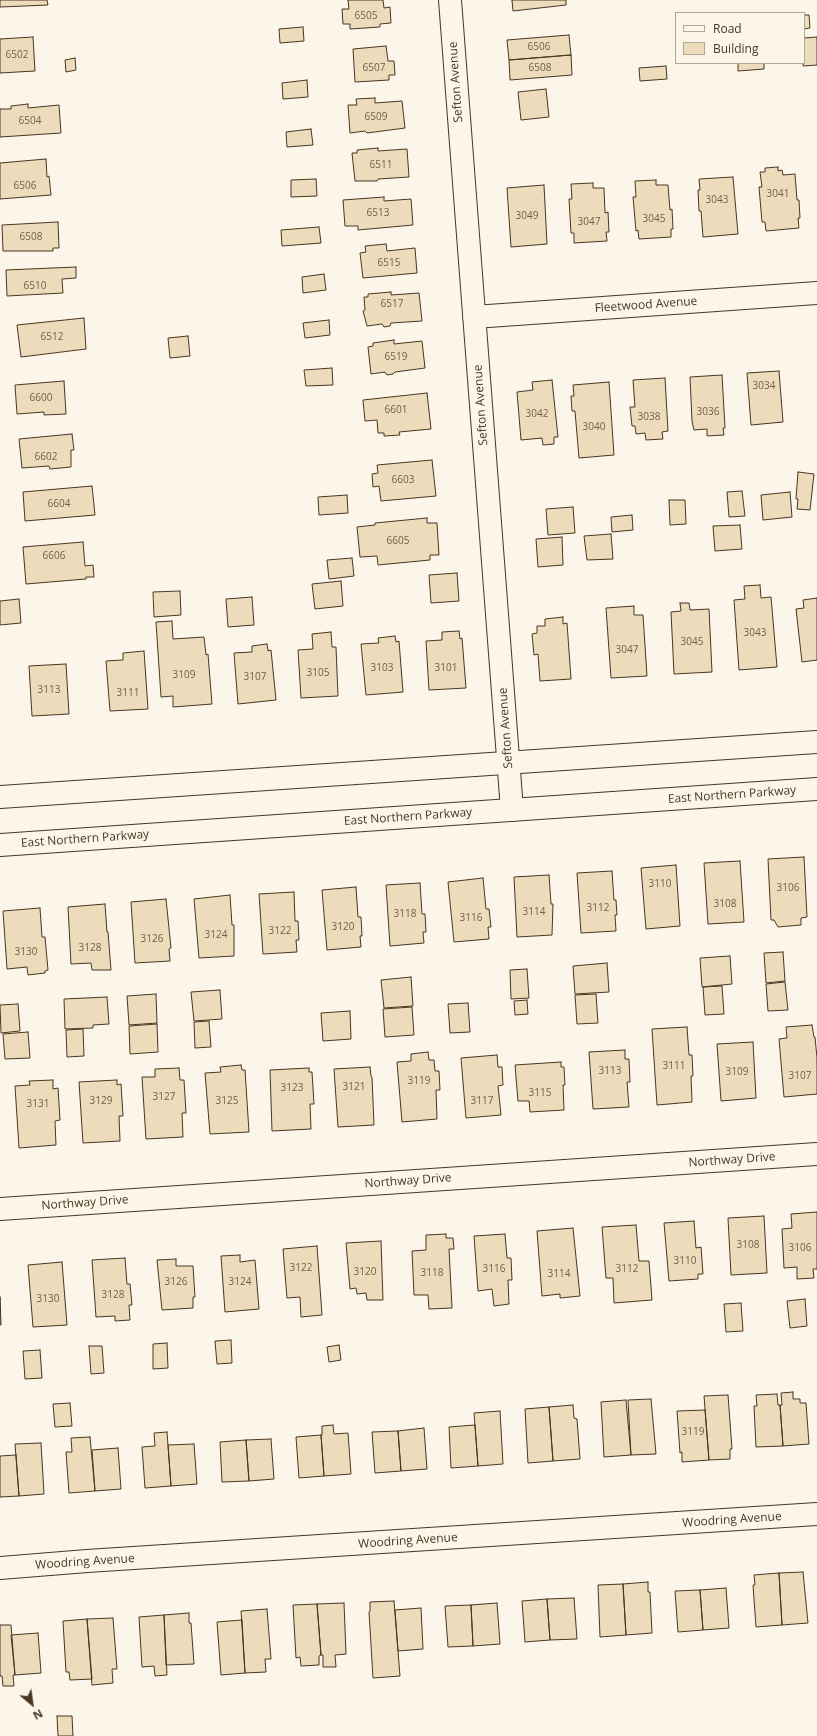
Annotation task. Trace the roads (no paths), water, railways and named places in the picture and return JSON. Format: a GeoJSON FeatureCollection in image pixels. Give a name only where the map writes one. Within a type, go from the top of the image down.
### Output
{"type":"FeatureCollection","features":[{"type":"Feature","properties":{"kind":"street","name":"Sefton Avenue"},"geometry":{"type":"LineString","coordinates":[[450,0],[512,810]]}},
{"type":"Feature","properties":{"kind":"street","name":"Fleetwood Avenue"},"geometry":{"type":"LineString","coordinates":[[474,317],[817,293]]}},
{"type":"Feature","properties":{"kind":"street"},"geometry":{"type":"LineString","coordinates":[[0,797],[817,742]]}},
{"type":"Feature","properties":{"kind":"street","name":"East Northern Parkway"},"geometry":{"type":"LineString","coordinates":[[0,845],[817,789]]}},
{"type":"Feature","properties":{"kind":"street","name":"Northway Drive"},"geometry":{"type":"LineString","coordinates":[[0,1209],[817,1154]]}},
{"type":"Feature","properties":{"kind":"street","name":"Woodring Avenue"},"geometry":{"type":"LineString","coordinates":[[0,1568],[817,1514]]}}]}
